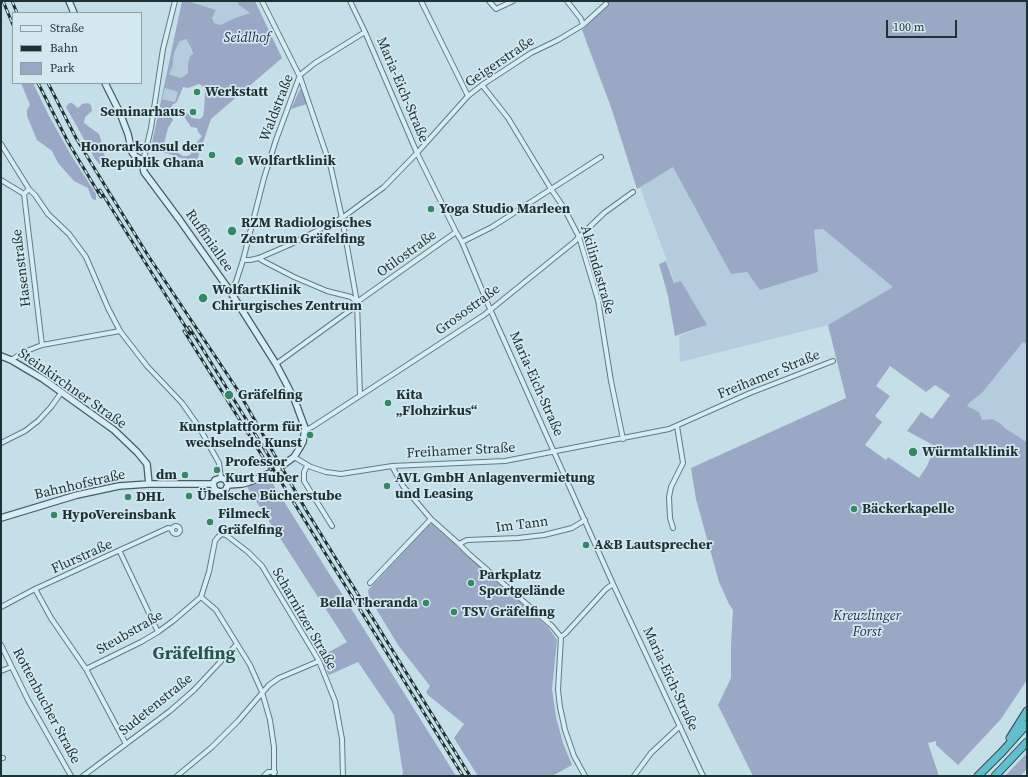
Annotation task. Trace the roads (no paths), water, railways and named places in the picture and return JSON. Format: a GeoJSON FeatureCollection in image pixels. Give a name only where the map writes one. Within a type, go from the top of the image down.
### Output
{"type":"FeatureCollection","features":[{"type":"Feature","properties":{"kind":"highway"},"geometry":{"type":"LineString","coordinates":[[1002,752],[1027,711]]}},
{"type":"Feature","properties":{"kind":"highway"},"geometry":{"type":"LineString","coordinates":[[978,776],[1027,724]]}},
{"type":"Feature","properties":{"kind":"highway"},"geometry":{"type":"LineString","coordinates":[[995,776],[1027,742]]}},
{"type":"Feature","properties":{"kind":"street"},"geometry":{"type":"LineString","coordinates":[[69,1],[74,12]]}},
{"type":"Feature","properties":{"kind":"street"},"geometry":{"type":"LineString","coordinates":[[142,160],[145,154],[151,128],[163,49],[175,1]]}},
{"type":"Feature","properties":{"kind":"street"},"geometry":{"type":"LineString","coordinates":[[262,1],[300,77],[331,168],[342,218],[357,302],[360,395]]}},
{"type":"Feature","properties":{"kind":"street","name":"Maria-Eich-Straße"},"geometry":{"type":"LineString","coordinates":[[350,1],[365,32],[417,153],[462,242],[490,309],[554,452],[703,776]]}},
{"type":"Feature","properties":{"kind":"street"},"geometry":{"type":"LineString","coordinates":[[421,1],[468,96]]}},
{"type":"Feature","properties":{"kind":"street"},"geometry":{"type":"LineString","coordinates":[[489,1],[496,9],[513,1]]}},
{"type":"Feature","properties":{"kind":"street"},"geometry":{"type":"LineString","coordinates":[[567,1],[581,19],[583,25]]}},
{"type":"Feature","properties":{"kind":"street","name":"Geigerstraße"},"geometry":{"type":"LineString","coordinates":[[243,260],[259,258],[289,245],[342,218],[384,187],[468,96],[531,53],[558,40],[583,25],[606,4]]}},
{"type":"Feature","properties":{"kind":"street","name":"Waldstraße"},"geometry":{"type":"LineString","coordinates":[[230,291],[236,282],[264,178],[276,140],[300,75],[315,63],[365,32]]}},
{"type":"Feature","properties":{"kind":"street","name":"Ruffiniallee"},"geometry":{"type":"LineString","coordinates":[[106,84],[120,113],[128,134],[132,152],[135,156],[142,160],[144,172],[230,291],[276,364],[295,401],[305,430]]}},
{"type":"Feature","properties":{"kind":"street","name":"Akilindastraße"},"geometry":{"type":"LineString","coordinates":[[482,85],[508,118],[564,208],[579,237],[598,300],[611,381],[623,439]]}},
{"type":"Feature","properties":{"kind":"street"},"geometry":{"type":"LineString","coordinates":[[1,144],[29,189],[48,214],[69,234],[86,257],[108,308],[120,331],[146,366],[182,403],[199,426],[219,462],[221,478]]}},
{"type":"Feature","properties":{"kind":"street"},"geometry":{"type":"LineString","coordinates":[[462,242],[492,227],[601,157]]}},
{"type":"Feature","properties":{"kind":"street"},"geometry":{"type":"LineString","coordinates":[[1,180],[24,194],[29,189]]}},
{"type":"Feature","properties":{"kind":"street","name":"Grosostraße"},"geometry":{"type":"LineString","coordinates":[[305,430],[312,427],[478,319],[574,242],[604,213],[633,192]]}},
{"type":"Feature","properties":{"kind":"street","name":"Hasenstraße"},"geometry":{"type":"LineString","coordinates":[[24,194],[42,346]]}},
{"type":"Feature","properties":{"kind":"street","name":"Otilostraße"},"geometry":{"type":"LineString","coordinates":[[276,364],[352,309],[357,302],[456,232]]}},
{"type":"Feature","properties":{"kind":"street"},"geometry":{"type":"LineString","coordinates":[[259,258],[294,277],[327,291],[351,298],[357,302]]}},
{"type":"Feature","properties":{"kind":"street"},"geometry":{"type":"LineString","coordinates":[[11,360],[24,352],[42,346],[120,331]]}},
{"type":"Feature","properties":{"kind":"street","name":"Steinkirchner Straße"},"geometry":{"type":"LineString","coordinates":[[1,356],[11,360],[42,379],[114,430],[147,464],[149,484]]}},
{"type":"Feature","properties":{"kind":"street","name":"Freihamer Straße"},"geometry":{"type":"LineString","coordinates":[[294,457],[307,466],[326,472],[341,474],[392,466],[505,461],[669,429],[750,393],[833,361]]}},
{"type":"Feature","properties":{"kind":"street"},"geometry":{"type":"LineString","coordinates":[[1,443],[38,421],[62,393]]}},
{"type":"Feature","properties":{"kind":"street"},"geometry":{"type":"LineString","coordinates":[[673,528],[670,518],[669,497],[671,487],[683,463],[678,426]]}},
{"type":"Feature","properties":{"kind":"street"},"geometry":{"type":"LineString","coordinates":[[294,457],[303,442],[305,430]]}},
{"type":"Feature","properties":{"kind":"street","name":"Bahnhofstraße"},"geometry":{"type":"LineString","coordinates":[[2,515],[100,489],[119,486],[149,484],[213,484],[215,490],[220,492],[225,491],[228,485],[249,482],[270,473],[294,457]]}},
{"type":"Feature","properties":{"kind":"street"},"geometry":{"type":"LineString","coordinates":[[307,466],[304,472],[304,480],[332,526]]}},
{"type":"Feature","properties":{"kind":"street"},"geometry":{"type":"LineString","coordinates":[[392,466],[404,486],[431,519],[468,554],[528,605],[561,637]]}},
{"type":"Feature","properties":{"kind":"street"},"geometry":{"type":"LineString","coordinates":[[213,484],[215,480],[221,478],[226,480],[228,485]]}},
{"type":"Feature","properties":{"kind":"street"},"geometry":{"type":"LineString","coordinates":[[370,583],[431,519]]}},
{"type":"Feature","properties":{"kind":"street","name":"Im Tann"},"geometry":{"type":"LineString","coordinates":[[459,544],[467,540],[518,538],[544,534],[572,528],[585,520]]}},
{"type":"Feature","properties":{"kind":"street","name":"Flurstraße"},"geometry":{"type":"LineString","coordinates":[[1,607],[35,589],[120,552],[168,528],[172,529]]}},
{"type":"Feature","properties":{"kind":"street","name":"Steubstraße"},"geometry":{"type":"LineString","coordinates":[[86,669],[158,632],[201,596],[209,572],[215,541],[222,534],[226,535]]}},
{"type":"Feature","properties":{"kind":"street","name":"Scharnitzer Straße"},"geometry":{"type":"LineString","coordinates":[[226,535],[248,552],[262,566],[319,661],[335,700],[340,726],[343,776]]}},
{"type":"Feature","properties":{"kind":"street"},"geometry":{"type":"LineString","coordinates":[[120,552],[158,632]]}},
{"type":"Feature","properties":{"kind":"street"},"geometry":{"type":"LineString","coordinates":[[585,776],[574,756],[565,730],[560,707],[558,690],[561,637],[606,589],[614,584]]}},
{"type":"Feature","properties":{"kind":"street"},"geometry":{"type":"LineString","coordinates":[[35,589],[51,618],[86,669],[126,744]]}},
{"type":"Feature","properties":{"kind":"street"},"geometry":{"type":"LineString","coordinates":[[201,596],[216,610],[250,665],[262,692],[274,746],[274,774],[268,772],[264,776]]}},
{"type":"Feature","properties":{"kind":"street","name":"Sudetenstraße"},"geometry":{"type":"LineString","coordinates":[[83,776],[170,711],[194,690],[237,644]]}},
{"type":"Feature","properties":{"kind":"street","name":"Rottenbucher Straße"},"geometry":{"type":"LineString","coordinates":[[1,646],[28,700],[71,776]]}},
{"type":"Feature","properties":{"kind":"street"},"geometry":{"type":"LineString","coordinates":[[177,776],[212,747],[238,721],[269,685],[279,678],[319,661]]}},
{"type":"Feature","properties":{"kind":"street"},"geometry":{"type":"LineString","coordinates":[[1,671],[11,667]]}},
{"type":"Feature","properties":{"kind":"street"},"geometry":{"type":"LineString","coordinates":[[634,776],[651,753],[680,726]]}},
{"type":"Feature","properties":{"kind":"railway"},"geometry":{"type":"LineString","coordinates":[[3,1],[12,23]]}},
{"type":"Feature","properties":{"kind":"railway"},"geometry":{"type":"LineString","coordinates":[[12,1],[17,12]]}},
{"type":"Feature","properties":{"kind":"railway"},"geometry":{"type":"LineString","coordinates":[[39,84],[68,142],[101,197]]}},
{"type":"Feature","properties":{"kind":"railway"},"geometry":{"type":"LineString","coordinates":[[49,84],[76,138],[96,171],[149,257],[237,389],[306,510],[470,776]]}},
{"type":"Feature","properties":{"kind":"railway"},"geometry":{"type":"LineString","coordinates":[[100,190],[190,334]]}},
{"type":"Feature","properties":{"kind":"railway"},"geometry":{"type":"LineString","coordinates":[[189,327],[275,466]]}},
{"type":"Feature","properties":{"kind":"railway"},"geometry":{"type":"LineString","coordinates":[[184,331],[271,470]]}},
{"type":"Feature","properties":{"kind":"railway"},"geometry":{"type":"LineString","coordinates":[[270,464],[463,776]]}},
{"type":"Feature","properties":{"kind":"place","name":"Werkstatt"},"geometry":{"type":"Point","coordinates":[197,92]}},
{"type":"Feature","properties":{"kind":"place","name":"Seminarhaus"},"geometry":{"type":"Point","coordinates":[193,112]}},
{"type":"Feature","properties":{"kind":"place","name":"Honorarkonsul der Republik Ghana"},"geometry":{"type":"Point","coordinates":[212,155]}},
{"type":"Feature","properties":{"kind":"place","name":"Wolfartklinik"},"geometry":{"type":"Point","coordinates":[239,161]}},
{"type":"Feature","properties":{"kind":"place","name":"Yoga Studio Marleen"},"geometry":{"type":"Point","coordinates":[431,209]}},
{"type":"Feature","properties":{"kind":"place","name":"RZM Radiologisches Zentrum Gräfelfing"},"geometry":{"type":"Point","coordinates":[232,231]}},
{"type":"Feature","properties":{"kind":"place","name":"WolfartKlinik Chirurgisches Zentrum"},"geometry":{"type":"Point","coordinates":[203,298]}},
{"type":"Feature","properties":{"kind":"place","name":"Gräfelfing"},"geometry":{"type":"Point","coordinates":[229,395]}},
{"type":"Feature","properties":{"kind":"place","name":"Kita „Flohzirkus“"},"geometry":{"type":"Point","coordinates":[388,403]}},
{"type":"Feature","properties":{"kind":"place","name":"Kunstplattform für wechselnde Kunst"},"geometry":{"type":"Point","coordinates":[310,435]}},
{"type":"Feature","properties":{"kind":"place","name":"Würmtalklinik"},"geometry":{"type":"Point","coordinates":[913,452]}},
{"type":"Feature","properties":{"kind":"place","name":"Professor Kurt Huber"},"geometry":{"type":"Point","coordinates":[217,470]}},
{"type":"Feature","properties":{"kind":"place","name":"dm"},"geometry":{"type":"Point","coordinates":[185,475]}},
{"type":"Feature","properties":{"kind":"place","name":"AVL GmbH Anlagenvermietung und Leasing"},"geometry":{"type":"Point","coordinates":[387,486]}},
{"type":"Feature","properties":{"kind":"place","name":"Übelsche Bücherstube"},"geometry":{"type":"Point","coordinates":[189,496]}},
{"type":"Feature","properties":{"kind":"place","name":"DHL"},"geometry":{"type":"Point","coordinates":[128,497]}},
{"type":"Feature","properties":{"kind":"place","name":"Bäckerkapelle"},"geometry":{"type":"Point","coordinates":[854,509]}},
{"type":"Feature","properties":{"kind":"place","name":"HypoVereinsbank"},"geometry":{"type":"Point","coordinates":[54,515]}},
{"type":"Feature","properties":{"kind":"place","name":"Filmeck Gräfelfing"},"geometry":{"type":"Point","coordinates":[210,522]}},
{"type":"Feature","properties":{"kind":"place","name":"A&B Lautsprecher"},"geometry":{"type":"Point","coordinates":[586,545]}},
{"type":"Feature","properties":{"kind":"place","name":"Parkplatz Sportgelände"},"geometry":{"type":"Point","coordinates":[471,583]}},
{"type":"Feature","properties":{"kind":"place","name":"Bella Theranda"},"geometry":{"type":"Point","coordinates":[426,603]}},
{"type":"Feature","properties":{"kind":"place","name":"TSV Gräfelfing"},"geometry":{"type":"Point","coordinates":[454,612]}},
{"type":"Feature","properties":{"kind":"district","name":"Gräfelfing"},"geometry":{"type":"Point","coordinates":[194,654]}},
{"type":"Feature","properties":{"kind":"park label","name":"Seidlhof"},"geometry":{"type":"Point","coordinates":[247,38]}},
{"type":"Feature","properties":{"kind":"park label","name":"Kreuzlinger Forst"},"geometry":{"type":"Point","coordinates":[867,624]}}]}
